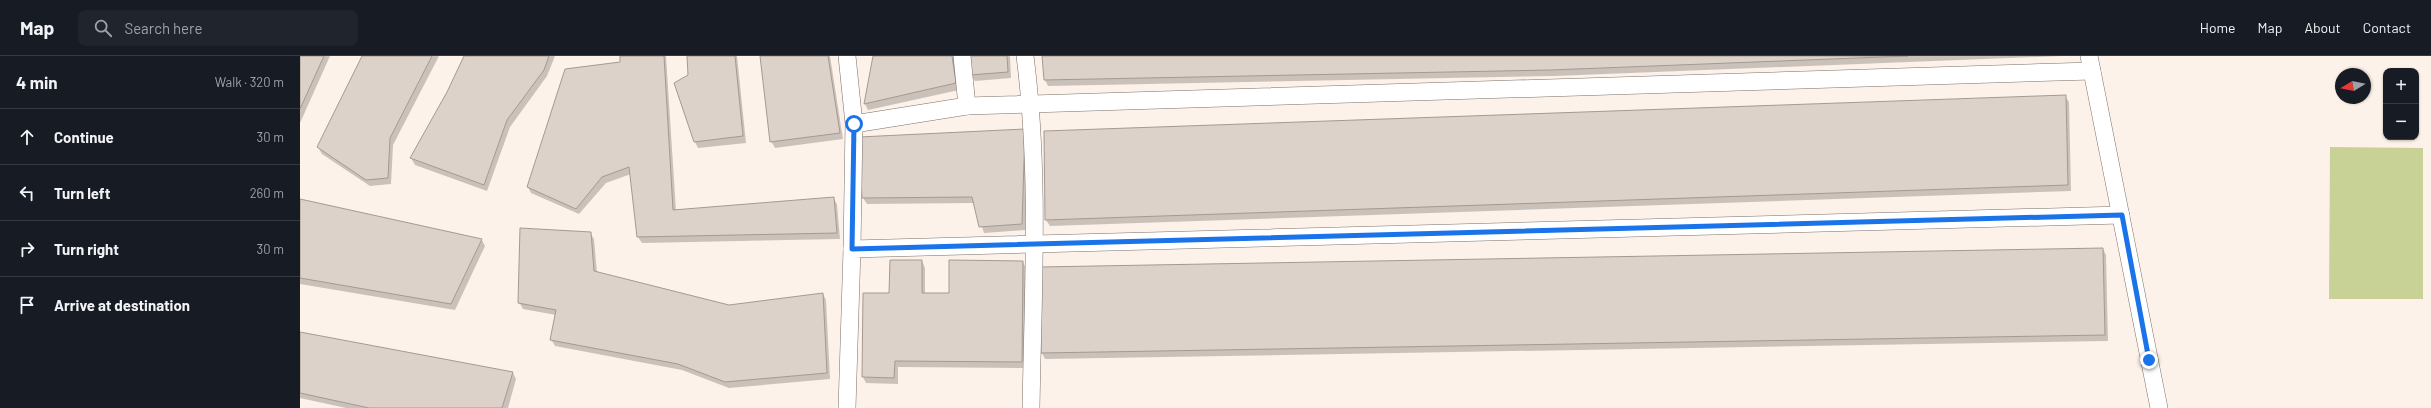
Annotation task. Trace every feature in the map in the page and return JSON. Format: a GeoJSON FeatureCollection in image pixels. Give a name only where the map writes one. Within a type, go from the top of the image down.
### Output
{"type":"FeatureCollection","features":[{"type":"Feature","properties":{"kind":"lane"},"geometry":{"type":"LineString","coordinates":[[846,56],[854,124],[847,408]]}},
{"type":"Feature","properties":{"kind":"lane"},"geometry":{"type":"LineString","coordinates":[[962,56],[967,106]]}},
{"type":"Feature","properties":{"kind":"lane"},"geometry":{"type":"LineString","coordinates":[[1025,56],[1032,104],[1034,244],[1031,408]]}},
{"type":"Feature","properties":{"kind":"lane"},"geometry":{"type":"LineString","coordinates":[[854,124],[967,106],[2090,64],[2122,215],[2159,408]]}},
{"type":"Feature","properties":{"kind":"lane"},"geometry":{"type":"LineString","coordinates":[[852,249],[2122,215]]}},
{"type":"Feature","properties":{"kind":"green space"},"geometry":{"type":"Polygon","coordinates":[[[2330,147],[2423,148],[2423,299],[2329,299],[2330,147]]]}},
{"type":"Feature","properties":{"kind":"building"},"geometry":{"type":"Polygon","coordinates":[[[300,56],[324,56],[300,109],[300,56]]]}},
{"type":"Feature","properties":{"kind":"building"},"geometry":{"type":"Polygon","coordinates":[[[362,56],[432,56],[390,138],[388,178],[366,180],[317,147],[362,56]]]}},
{"type":"Feature","properties":{"kind":"building"},"geometry":{"type":"Polygon","coordinates":[[[464,56],[549,56],[544,70],[507,120],[484,185],[410,158],[447,92],[464,56]]]}},
{"type":"Feature","properties":{"kind":"building"},"geometry":{"type":"Polygon","coordinates":[[[620,56],[664,56],[673,210],[834,197],[837,233],[637,237],[629,167],[602,177],[576,209],[527,187],[565,69],[620,62],[620,56]]]}},
{"type":"Feature","properties":{"kind":"building"},"geometry":{"type":"Polygon","coordinates":[[[687,56],[735,56],[743,136],[694,142],[674,83],[688,75],[687,56]]]}},
{"type":"Feature","properties":{"kind":"building"},"geometry":{"type":"Polygon","coordinates":[[[760,56],[828,56],[840,133],[770,142],[760,56]]]}},
{"type":"Feature","properties":{"kind":"building"},"geometry":{"type":"Polygon","coordinates":[[[873,56],[952,56],[956,83],[864,104],[873,56]]]}},
{"type":"Feature","properties":{"kind":"building"},"geometry":{"type":"Polygon","coordinates":[[[969,56],[1007,56],[1008,72],[970,75],[969,56]]]}},
{"type":"Feature","properties":{"kind":"building"},"geometry":{"type":"Polygon","coordinates":[[[1042,56],[1908,56],[1551,70],[1044,80],[1042,56]]]}},
{"type":"Feature","properties":{"kind":"building"},"geometry":{"type":"Polygon","coordinates":[[[2066,95],[2068,185],[1045,220],[1044,131],[2066,95]]]}},
{"type":"Feature","properties":{"kind":"building"},"geometry":{"type":"Polygon","coordinates":[[[1025,129],[1022,224],[979,227],[972,197],[862,198],[859,137],[1025,129]]]}},
{"type":"Feature","properties":{"kind":"building"},"geometry":{"type":"Polygon","coordinates":[[[300,199],[482,239],[451,304],[300,278],[300,199]]]}},
{"type":"Feature","properties":{"kind":"building"},"geometry":{"type":"Polygon","coordinates":[[[520,228],[591,232],[594,271],[729,305],[823,293],[827,373],[725,382],[678,364],[550,340],[556,310],[518,303],[520,228]]]}},
{"type":"Feature","properties":{"kind":"building"},"geometry":{"type":"Polygon","coordinates":[[[2103,248],[2105,335],[1041,353],[1039,267],[2103,248]]]}},
{"type":"Feature","properties":{"kind":"building"},"geometry":{"type":"Polygon","coordinates":[[[890,260],[922,260],[922,293],[949,293],[949,260],[1023,261],[1022,362],[895,361],[894,378],[862,377],[863,293],[889,293],[890,260]]]}},
{"type":"Feature","properties":{"kind":"building"},"geometry":{"type":"Polygon","coordinates":[[[300,332],[513,372],[502,408],[369,408],[300,393],[300,332]]]}},
{"type":"Feature","properties":{"kind":"route"},"geometry":{"type":"LineString","coordinates":[[854,124],[852,249],[2122,215],[2149,360]]}}]}
